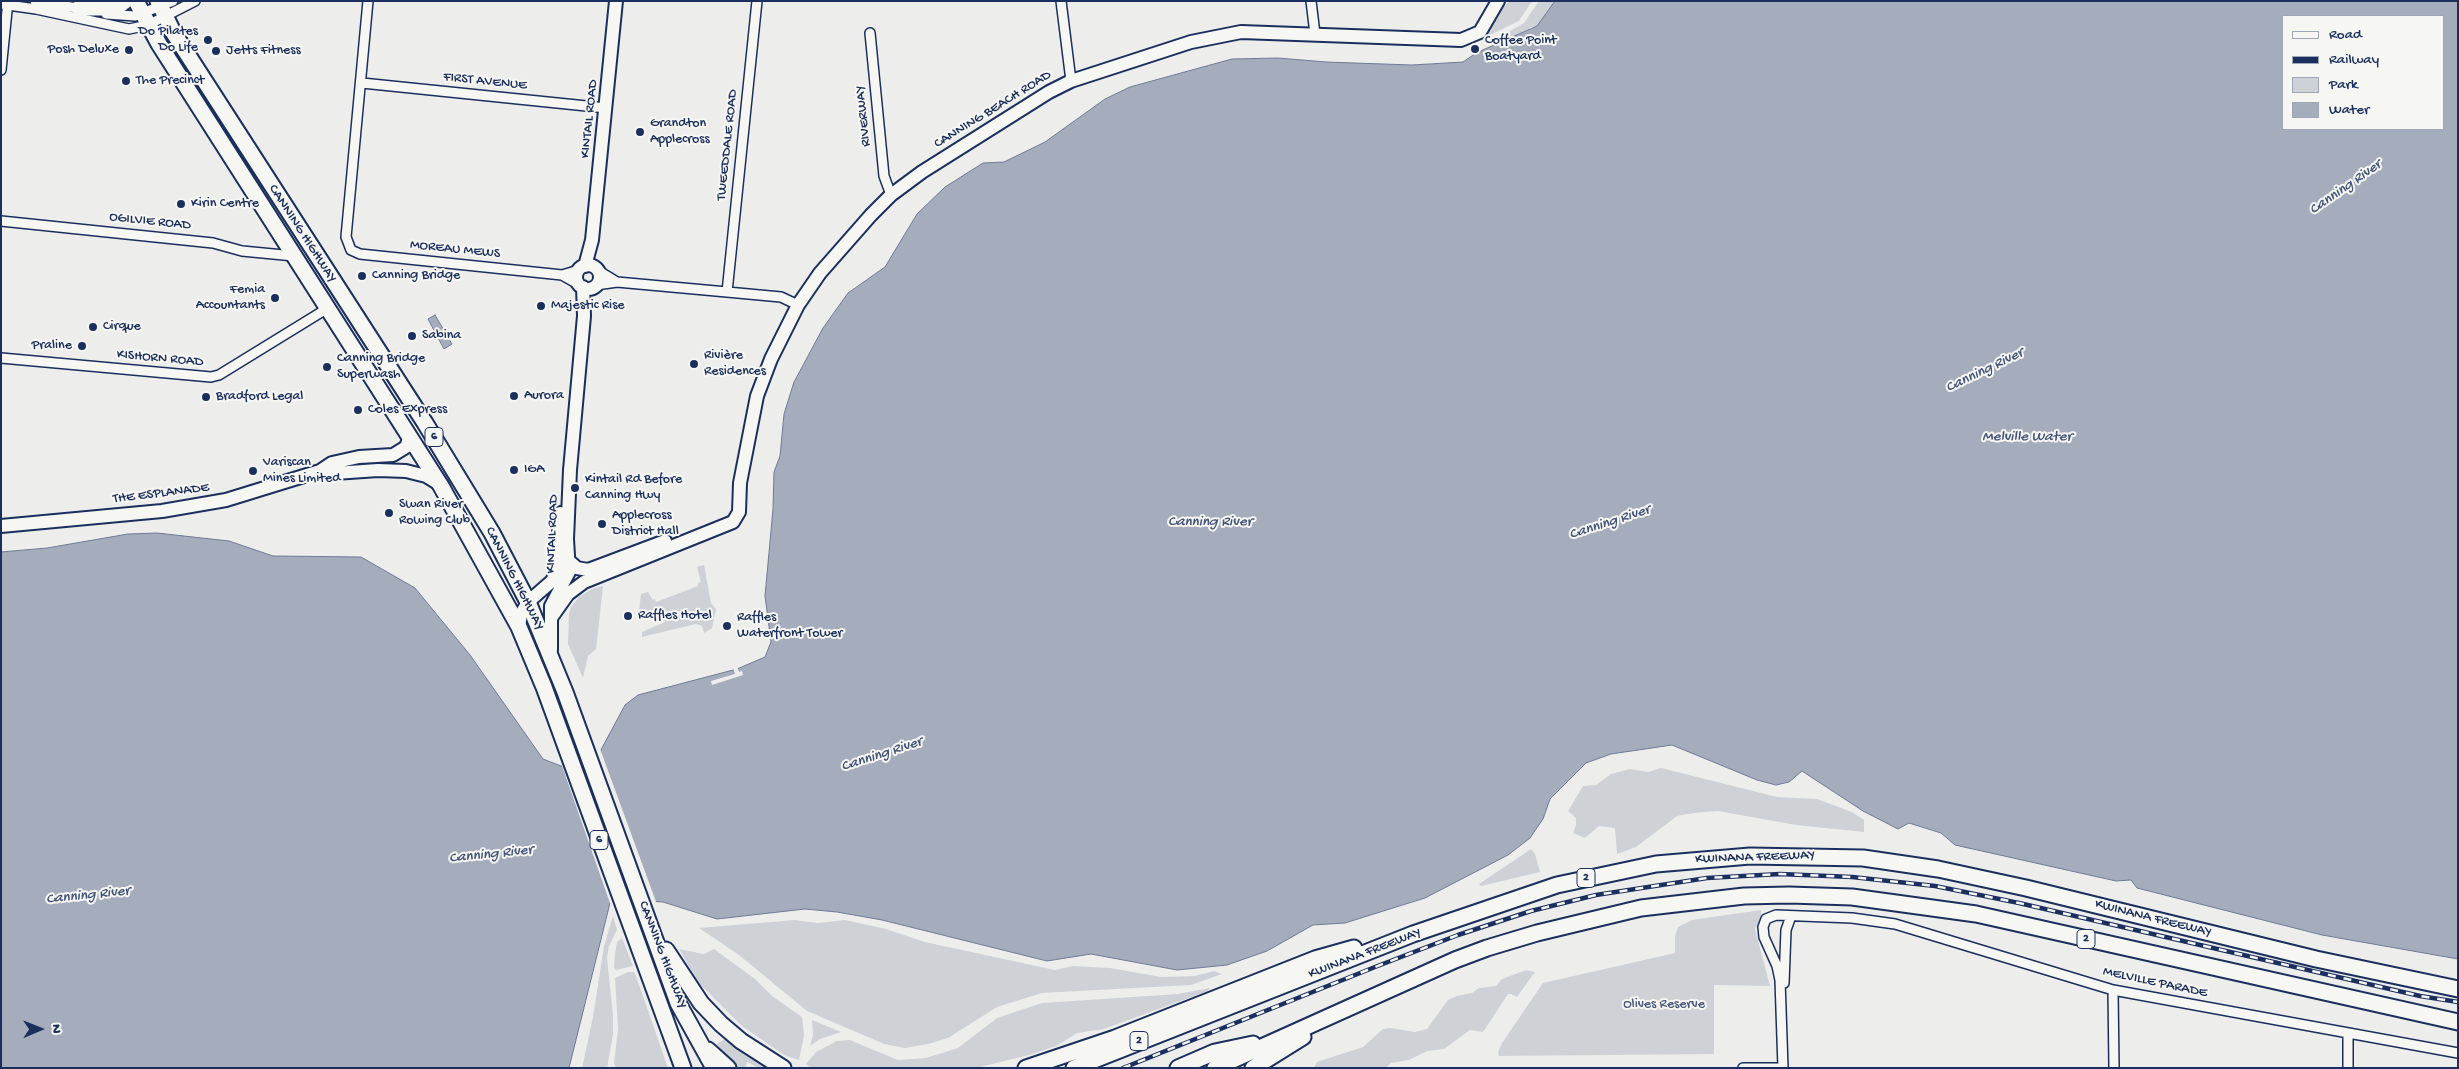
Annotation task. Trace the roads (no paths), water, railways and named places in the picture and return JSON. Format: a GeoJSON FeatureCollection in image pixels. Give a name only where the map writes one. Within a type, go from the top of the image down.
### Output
{"type":"FeatureCollection","features":[{"type":"Feature","properties":{"kind":"highway"},"geometry":{"type":"LineString","coordinates":[[79,8],[116,8],[125,1]]}},
{"type":"Feature","properties":{"kind":"highway","name":"CANNING HIGHWAY"},"geometry":{"type":"LineString","coordinates":[[164,7],[264,175],[425,423],[492,533],[528,602],[551,655],[584,743],[678,1003],[714,1068]]}},
{"type":"Feature","properties":{"kind":"highway","name":"CANNING HIGHWAY"},"geometry":{"type":"LineString","coordinates":[[143,13],[294,256],[441,486],[519,627],[567,749],[681,1065]]}},
{"type":"Feature","properties":{"kind":"highway","name":"KWINANA FREEWAY"},"geometry":{"type":"LineString","coordinates":[[1074,1068],[1205,1015],[1461,917],[1557,885],[1656,864],[1758,856],[1863,858],[1938,869],[2026,888],[2325,961],[2458,989]]}},
{"type":"Feature","properties":{"kind":"highway","name":"2"},"geometry":{"type":"LineString","coordinates":[[1215,1068],[1455,960],[1537,932],[1641,908],[1710,899],[1789,894],[1889,901],[1976,914],[2458,1022]]}},
{"type":"Feature","properties":{"kind":"highway"},"geometry":{"type":"LineString","coordinates":[[1026,1068],[1115,1038],[1315,960],[1461,917]]}},
{"type":"Feature","properties":{"kind":"highway"},"geometry":{"type":"LineString","coordinates":[[650,925],[702,1003],[721,1024],[741,1041],[783,1068]]}},
{"type":"Feature","properties":{"kind":"highway"},"geometry":{"type":"LineString","coordinates":[[1253,1068],[1355,1004]]}},
{"type":"Feature","properties":{"kind":"highway"},"geometry":{"type":"LineString","coordinates":[[1100,1068],[1205,1015]]}},
{"type":"Feature","properties":{"kind":"highway"},"geometry":{"type":"LineString","coordinates":[[1178,1068],[1215,1052],[1281,1038]]}},
{"type":"Feature","properties":{"kind":"highway"},"geometry":{"type":"LineString","coordinates":[[699,1042],[728,1068]]}},
{"type":"Feature","properties":{"kind":"street"},"geometry":{"type":"LineString","coordinates":[[35,1],[108,14],[143,13],[195,1]]}},
{"type":"Feature","properties":{"kind":"street"},"geometry":{"type":"LineString","coordinates":[[362,83],[368,1]]}},
{"type":"Feature","properties":{"kind":"street","name":"KINTAIL ROAD"},"geometry":{"type":"LineString","coordinates":[[551,655],[553,600],[568,576],[567,539],[570,470],[584,316],[588,286],[600,279],[590,269],[616,1]]}},
{"type":"Feature","properties":{"kind":"street","name":"TWEEDDALE ROAD"},"geometry":{"type":"LineString","coordinates":[[727,292],[757,1]]}},
{"type":"Feature","properties":{"kind":"street"},"geometry":{"type":"LineString","coordinates":[[1061,1],[1071,81]]}},
{"type":"Feature","properties":{"kind":"street"},"geometry":{"type":"LineString","coordinates":[[1311,1],[1315,34]]}},
{"type":"Feature","properties":{"kind":"street","name":"CANNING BEACH ROAD"},"geometry":{"type":"LineString","coordinates":[[551,618],[568,594],[584,582],[732,522],[739,512],[739,494],[757,396],[771,359],[798,305],[820,273],[891,195],[922,172],[1049,92],[1071,81],[1191,42],[1241,32],[1461,40],[1480,32],[1498,1]]}},
{"type":"Feature","properties":{"kind":"street"},"geometry":{"type":"LineString","coordinates":[[1,70],[5,3],[129,29],[143,13]]}},
{"type":"Feature","properties":{"kind":"street","name":"RIVERWAY"},"geometry":{"type":"LineString","coordinates":[[870,33],[884,176],[891,195]]}},
{"type":"Feature","properties":{"kind":"street","name":"FIRST AVENUE"},"geometry":{"type":"LineString","coordinates":[[362,83],[606,108]]}},
{"type":"Feature","properties":{"kind":"street","name":"MOREAU MEWS"},"geometry":{"type":"LineString","coordinates":[[362,83],[346,237],[348,246],[354,252],[562,275],[588,286]]}},
{"type":"Feature","properties":{"kind":"street","name":"OGILVIE ROAD"},"geometry":{"type":"LineString","coordinates":[[1,221],[213,243],[242,251],[294,256]]}},
{"type":"Feature","properties":{"kind":"street"},"geometry":{"type":"LineString","coordinates":[[617,282],[590,269],[577,277],[588,286],[617,282],[781,297],[798,305]]}},
{"type":"Feature","properties":{"kind":"street","name":"MOREAU MEWS"},"geometry":{"type":"LineString","coordinates":[[562,275],[590,269]]}},
{"type":"Feature","properties":{"kind":"street","name":"KISHORN ROAD"},"geometry":{"type":"LineString","coordinates":[[1,358],[211,378],[219,375],[328,308]]}},
{"type":"Feature","properties":{"kind":"street","name":"THE ESPLANADE"},"geometry":{"type":"LineString","coordinates":[[1,526],[162,511],[226,500],[320,471],[332,463],[347,459],[398,454],[406,447],[410,436]]}},
{"type":"Feature","properties":{"kind":"street","name":"THE ESPLANADE"},"geometry":{"type":"LineString","coordinates":[[320,471],[334,474],[378,470],[406,471],[426,476],[441,486]]}},
{"type":"Feature","properties":{"kind":"street","name":"KINTAIL ROAD"},"geometry":{"type":"LineString","coordinates":[[528,602],[552,580],[556,572],[559,516],[570,470]]}},
{"type":"Feature","properties":{"kind":"street","name":"CANNING BEACH ROAD"},"geometry":{"type":"LineString","coordinates":[[569,561],[577,568],[588,570],[714,523],[726,516],[739,494]]}},
{"type":"Feature","properties":{"kind":"street"},"geometry":{"type":"LineString","coordinates":[[519,627],[521,614],[528,602]]}},
{"type":"Feature","properties":{"kind":"street","name":"MELVILLE PARADE"},"geometry":{"type":"LineString","coordinates":[[1782,1004],[1778,966],[1768,949],[1763,927],[1766,919],[1776,915],[1852,918],[1912,928],[2113,990],[2458,1053]]}},
{"type":"Feature","properties":{"kind":"street"},"geometry":{"type":"LineString","coordinates":[[1784,1068],[1782,1004],[1786,930],[1792,916]]}},
{"type":"Feature","properties":{"kind":"street"},"geometry":{"type":"LineString","coordinates":[[2113,990],[2114,1068]]}},
{"type":"Feature","properties":{"kind":"street"},"geometry":{"type":"LineString","coordinates":[[2348,1033],[2348,1068]]}},
{"type":"Feature","properties":{"kind":"street"},"geometry":{"type":"LineString","coordinates":[[1744,1068],[1777,1068]]}},
{"type":"Feature","properties":{"kind":"water"},"geometry":{"type":"Polygon","coordinates":[[[1555,1],[2458,1],[2458,959],[2322,935],[2137,888],[2131,880],[2116,881],[1955,845],[1941,833],[1909,823],[1898,829],[1863,811],[1802,771],[1789,782],[1776,785],[1757,780],[1672,745],[1611,754],[1586,763],[1550,799],[1543,819],[1530,838],[1508,855],[1425,898],[1345,923],[1313,925],[1267,951],[1227,965],[1177,970],[1091,954],[1047,961],[882,920],[837,912],[805,909],[717,919],[663,902],[611,899],[569,1068],[1,1068],[1,552],[47,548],[128,534],[157,533],[229,541],[273,556],[361,557],[415,588],[470,655],[543,759],[574,771],[596,759],[625,705],[638,695],[737,669],[765,657],[771,642],[765,596],[773,509],[774,472],[780,456],[784,414],[794,382],[823,328],[848,293],[885,267],[917,214],[945,187],[983,163],[1004,162],[1045,142],[1105,99],[1130,87],[1232,59],[1278,58],[1412,65],[1463,62],[1476,53],[1537,26],[1555,1]]]}},
{"type":"Feature","properties":{"kind":"water"},"geometry":{"type":"Polygon","coordinates":[[[435,315],[452,344],[444,349],[428,319],[435,315]]]}},
{"type":"Feature","properties":{"kind":"railway"},"geometry":{"type":"LineString","coordinates":[[1123,1068],[1458,935],[1531,911],[1596,895],[1707,878],[1780,874],[1852,877],[1935,886],[2019,903],[2420,996],[2458,1002]]}},
{"type":"Feature","properties":{"kind":"place","name":"Do Pilates Do Life"},"geometry":{"type":"Point","coordinates":[208,40]}},
{"type":"Feature","properties":{"kind":"place","name":"Coffee Point Boatyard"},"geometry":{"type":"Point","coordinates":[1475,49]}},
{"type":"Feature","properties":{"kind":"place","name":"Posh Deluxe"},"geometry":{"type":"Point","coordinates":[129,50]}},
{"type":"Feature","properties":{"kind":"place","name":"Jetts Fitness"},"geometry":{"type":"Point","coordinates":[216,51]}},
{"type":"Feature","properties":{"kind":"place","name":"The Precinct"},"geometry":{"type":"Point","coordinates":[126,81]}},
{"type":"Feature","properties":{"kind":"place","name":"Grandton Applecross"},"geometry":{"type":"Point","coordinates":[640,132]}},
{"type":"Feature","properties":{"kind":"place","name":"Kirin Centre"},"geometry":{"type":"Point","coordinates":[181,204]}},
{"type":"Feature","properties":{"kind":"place","name":"Canning Bridge"},"geometry":{"type":"Point","coordinates":[362,276]}},
{"type":"Feature","properties":{"kind":"place","name":"Femia Accountants"},"geometry":{"type":"Point","coordinates":[275,298]}},
{"type":"Feature","properties":{"kind":"place","name":"Majestic Rise"},"geometry":{"type":"Point","coordinates":[541,306]}},
{"type":"Feature","properties":{"kind":"place","name":"Cirque"},"geometry":{"type":"Point","coordinates":[93,327]}},
{"type":"Feature","properties":{"kind":"place","name":"Sabina"},"geometry":{"type":"Point","coordinates":[412,336]}},
{"type":"Feature","properties":{"kind":"place","name":"Praline"},"geometry":{"type":"Point","coordinates":[82,346]}},
{"type":"Feature","properties":{"kind":"place","name":"Rivière Residences"},"geometry":{"type":"Point","coordinates":[694,364]}},
{"type":"Feature","properties":{"kind":"place","name":"Canning Bridge Superwash"},"geometry":{"type":"Point","coordinates":[327,367]}},
{"type":"Feature","properties":{"kind":"place","name":"Aurora"},"geometry":{"type":"Point","coordinates":[514,396]}},
{"type":"Feature","properties":{"kind":"place","name":"Bradford Legal"},"geometry":{"type":"Point","coordinates":[206,397]}},
{"type":"Feature","properties":{"kind":"place","name":"Coles Express"},"geometry":{"type":"Point","coordinates":[358,410]}},
{"type":"Feature","properties":{"kind":"place","name":"IGA"},"geometry":{"type":"Point","coordinates":[514,470]}},
{"type":"Feature","properties":{"kind":"place","name":"Variscan Mines Limited"},"geometry":{"type":"Point","coordinates":[253,471]}},
{"type":"Feature","properties":{"kind":"place","name":"Kintail Rd Before Canning Hwy"},"geometry":{"type":"Point","coordinates":[575,488]}},
{"type":"Feature","properties":{"kind":"place","name":"Swan River Rowing Club"},"geometry":{"type":"Point","coordinates":[389,513]}},
{"type":"Feature","properties":{"kind":"place","name":"Applecross District Hall"},"geometry":{"type":"Point","coordinates":[602,524]}},
{"type":"Feature","properties":{"kind":"place","name":"Raffles Hotel"},"geometry":{"type":"Point","coordinates":[628,616]}},
{"type":"Feature","properties":{"kind":"place","name":"Raffles Waterfront Tower"},"geometry":{"type":"Point","coordinates":[727,626]}},
{"type":"Feature","properties":{"kind":"water label","name":"Canning River"},"geometry":{"type":"Point","coordinates":[2346,188]}},
{"type":"Feature","properties":{"kind":"water label","name":"Canning River"},"geometry":{"type":"Point","coordinates":[1985,371]}},
{"type":"Feature","properties":{"kind":"water label","name":"Melville Water"},"geometry":{"type":"Point","coordinates":[2027,438]}},
{"type":"Feature","properties":{"kind":"water label","name":"Canning River"},"geometry":{"type":"Point","coordinates":[1210,523]}},
{"type":"Feature","properties":{"kind":"water label","name":"Canning River"},"geometry":{"type":"Point","coordinates":[1610,523]}},
{"type":"Feature","properties":{"kind":"water label","name":"Canning River"},"geometry":{"type":"Point","coordinates":[882,755]}},
{"type":"Feature","properties":{"kind":"water label","name":"Canning River"},"geometry":{"type":"Point","coordinates":[491,855]}},
{"type":"Feature","properties":{"kind":"water label","name":"Canning River"},"geometry":{"type":"Point","coordinates":[88,896]}},
{"type":"Feature","properties":{"kind":"park label","name":"Olives Reserve"},"geometry":{"type":"Point","coordinates":[1664,1005]}}]}
